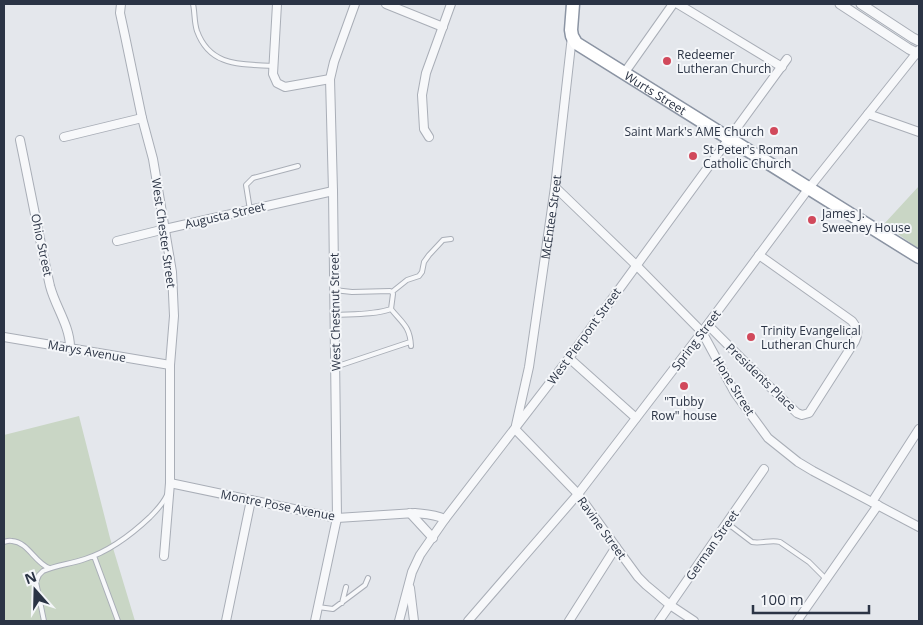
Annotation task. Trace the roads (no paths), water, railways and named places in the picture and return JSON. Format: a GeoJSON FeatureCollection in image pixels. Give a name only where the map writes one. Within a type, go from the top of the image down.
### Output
{"type":"FeatureCollection","features":[{"type":"Feature","properties":{"kind":"highway","name":"McEntee Street"},"geometry":{"type":"LineString","coordinates":[[572,36],[574,4]]}},
{"type":"Feature","properties":{"kind":"highway","name":"Wurts Street"},"geometry":{"type":"LineString","coordinates":[[572,36],[576,43],[919,257]]}},
{"type":"Feature","properties":{"kind":"street","name":"West Chester Street"},"geometry":{"type":"LineString","coordinates":[[121,4],[120,13],[142,118],[153,160],[172,272],[174,316],[170,365],[170,483],[164,556]]}},
{"type":"Feature","properties":{"kind":"street"},"geometry":{"type":"LineString","coordinates":[[277,4],[273,66],[274,79],[285,87],[330,79]]}},
{"type":"Feature","properties":{"kind":"street","name":"West Chestnut Street"},"geometry":{"type":"LineString","coordinates":[[315,621],[337,518],[330,79],[334,62],[355,4]]}},
{"type":"Feature","properties":{"kind":"street"},"geometry":{"type":"LineString","coordinates":[[386,4],[443,27]]}},
{"type":"Feature","properties":{"kind":"street"},"geometry":{"type":"LineString","coordinates":[[429,137],[424,129],[422,95],[426,73],[451,4]]}},
{"type":"Feature","properties":{"kind":"street"},"geometry":{"type":"LineString","coordinates":[[625,72],[673,4]]}},
{"type":"Feature","properties":{"kind":"street"},"geometry":{"type":"LineString","coordinates":[[678,4],[782,67]]}},
{"type":"Feature","properties":{"kind":"street"},"geometry":{"type":"LineString","coordinates":[[840,4],[909,49],[918,52]]}},
{"type":"Feature","properties":{"kind":"street"},"geometry":{"type":"LineString","coordinates":[[861,4],[919,41]]}},
{"type":"Feature","properties":{"kind":"street","name":"McEntee Street"},"geometry":{"type":"LineString","coordinates":[[515,429],[529,367],[555,187],[572,36]]}},
{"type":"Feature","properties":{"kind":"street","name":"Spring Street"},"geometry":{"type":"LineString","coordinates":[[468,621],[578,494],[708,325],[809,188],[918,52]]}},
{"type":"Feature","properties":{"kind":"street","name":"West Pierpont Street"},"geometry":{"type":"LineString","coordinates":[[399,621],[412,572],[420,555],[445,519],[569,358],[787,59]]}},
{"type":"Feature","properties":{"kind":"street"},"geometry":{"type":"LineString","coordinates":[[868,114],[919,132]]}},
{"type":"Feature","properties":{"kind":"street"},"geometry":{"type":"LineString","coordinates":[[64,137],[142,118]]}},
{"type":"Feature","properties":{"kind":"street","name":"Ohio Street"},"geometry":{"type":"LineString","coordinates":[[20,140],[51,288],[70,340],[70,347]]}},
{"type":"Feature","properties":{"kind":"street","name":"Hone Street"},"geometry":{"type":"LineString","coordinates":[[555,187],[702,332],[735,392],[768,438],[798,462],[813,471],[919,527]]}},
{"type":"Feature","properties":{"kind":"street","name":"Augusta Street"},"geometry":{"type":"LineString","coordinates":[[117,242],[165,229],[333,191]]}},
{"type":"Feature","properties":{"kind":"street","name":"Presidents Place"},"geometry":{"type":"LineString","coordinates":[[708,325],[796,413],[808,414],[854,341],[858,331],[852,321],[759,255]]}},
{"type":"Feature","properties":{"kind":"street","name":"Marys Avenue"},"geometry":{"type":"LineString","coordinates":[[4,337],[170,365]]}},
{"type":"Feature","properties":{"kind":"street"},"geometry":{"type":"LineString","coordinates":[[569,358],[636,418]]}},
{"type":"Feature","properties":{"kind":"street","name":"Ravine Street"},"geometry":{"type":"LineString","coordinates":[[515,429],[578,494],[646,585],[670,605],[694,621]]}},
{"type":"Feature","properties":{"kind":"street"},"geometry":{"type":"LineString","coordinates":[[797,621],[875,503],[919,429]]}},
{"type":"Feature","properties":{"kind":"street","name":"German Street"},"geometry":{"type":"LineString","coordinates":[[660,621],[764,469]]}},
{"type":"Feature","properties":{"kind":"street","name":"Montre Pose Avenue"},"geometry":{"type":"LineString","coordinates":[[170,483],[337,518],[428,514],[445,519]]}},
{"type":"Feature","properties":{"kind":"street"},"geometry":{"type":"LineString","coordinates":[[226,621],[251,500]]}},
{"type":"Feature","properties":{"kind":"street"},"geometry":{"type":"LineString","coordinates":[[410,514],[433,538]]}},
{"type":"Feature","properties":{"kind":"street"},"geometry":{"type":"LineString","coordinates":[[569,621],[616,547]]}},
{"type":"Feature","properties":{"kind":"street"},"geometry":{"type":"LineString","coordinates":[[411,579],[410,592],[414,621]]}},
{"type":"Feature","properties":{"kind":"lane"},"geometry":{"type":"LineString","coordinates":[[193,4],[197,30],[208,51],[215,56],[235,63],[273,66]]}},
{"type":"Feature","properties":{"kind":"lane"},"geometry":{"type":"LineString","coordinates":[[250,210],[246,184],[254,178],[298,166]]}},
{"type":"Feature","properties":{"kind":"lane"},"geometry":{"type":"LineString","coordinates":[[334,290],[392,292],[407,280],[419,276],[424,262],[429,255],[443,240],[451,239]]}},
{"type":"Feature","properties":{"kind":"lane"},"geometry":{"type":"LineString","coordinates":[[391,309],[392,292]]}},
{"type":"Feature","properties":{"kind":"lane"},"geometry":{"type":"LineString","coordinates":[[335,315],[391,309]]}},
{"type":"Feature","properties":{"kind":"lane"},"geometry":{"type":"LineString","coordinates":[[335,367],[411,344],[405,324],[391,309]]}},
{"type":"Feature","properties":{"kind":"lane"},"geometry":{"type":"LineString","coordinates":[[44,621],[36,582],[39,575],[49,568],[94,556],[127,537],[160,507],[166,498],[170,483]]}},
{"type":"Feature","properties":{"kind":"lane"},"geometry":{"type":"LineString","coordinates":[[727,523],[752,542],[776,540],[780,542],[809,562],[826,579]]}},
{"type":"Feature","properties":{"kind":"lane"},"geometry":{"type":"LineString","coordinates":[[4,542],[12,540],[21,544],[42,566],[49,568]]}},
{"type":"Feature","properties":{"kind":"lane"},"geometry":{"type":"LineString","coordinates":[[94,556],[118,621]]}},
{"type":"Feature","properties":{"kind":"lane"},"geometry":{"type":"LineString","coordinates":[[318,607],[333,609],[365,585],[368,578]]}},
{"type":"Feature","properties":{"kind":"lane"},"geometry":{"type":"LineString","coordinates":[[342,603],[346,587]]}},
{"type":"Feature","properties":{"kind":"place","name":"Redeemer Lutheran Church"},"geometry":{"type":"Point","coordinates":[667,61]}},
{"type":"Feature","properties":{"kind":"place","name":"Saint Mark's AME Church"},"geometry":{"type":"Point","coordinates":[774,131]}},
{"type":"Feature","properties":{"kind":"place","name":"St Peter's Roman Catholic Church"},"geometry":{"type":"Point","coordinates":[693,156]}},
{"type":"Feature","properties":{"kind":"place","name":"James J. Sweeney House"},"geometry":{"type":"Point","coordinates":[812,220]}},
{"type":"Feature","properties":{"kind":"place","name":"Trinity Evangelical Lutheran Church"},"geometry":{"type":"Point","coordinates":[751,337]}},
{"type":"Feature","properties":{"kind":"place","name":"\"Tubby Row\" house"},"geometry":{"type":"Point","coordinates":[684,386]}}]}
